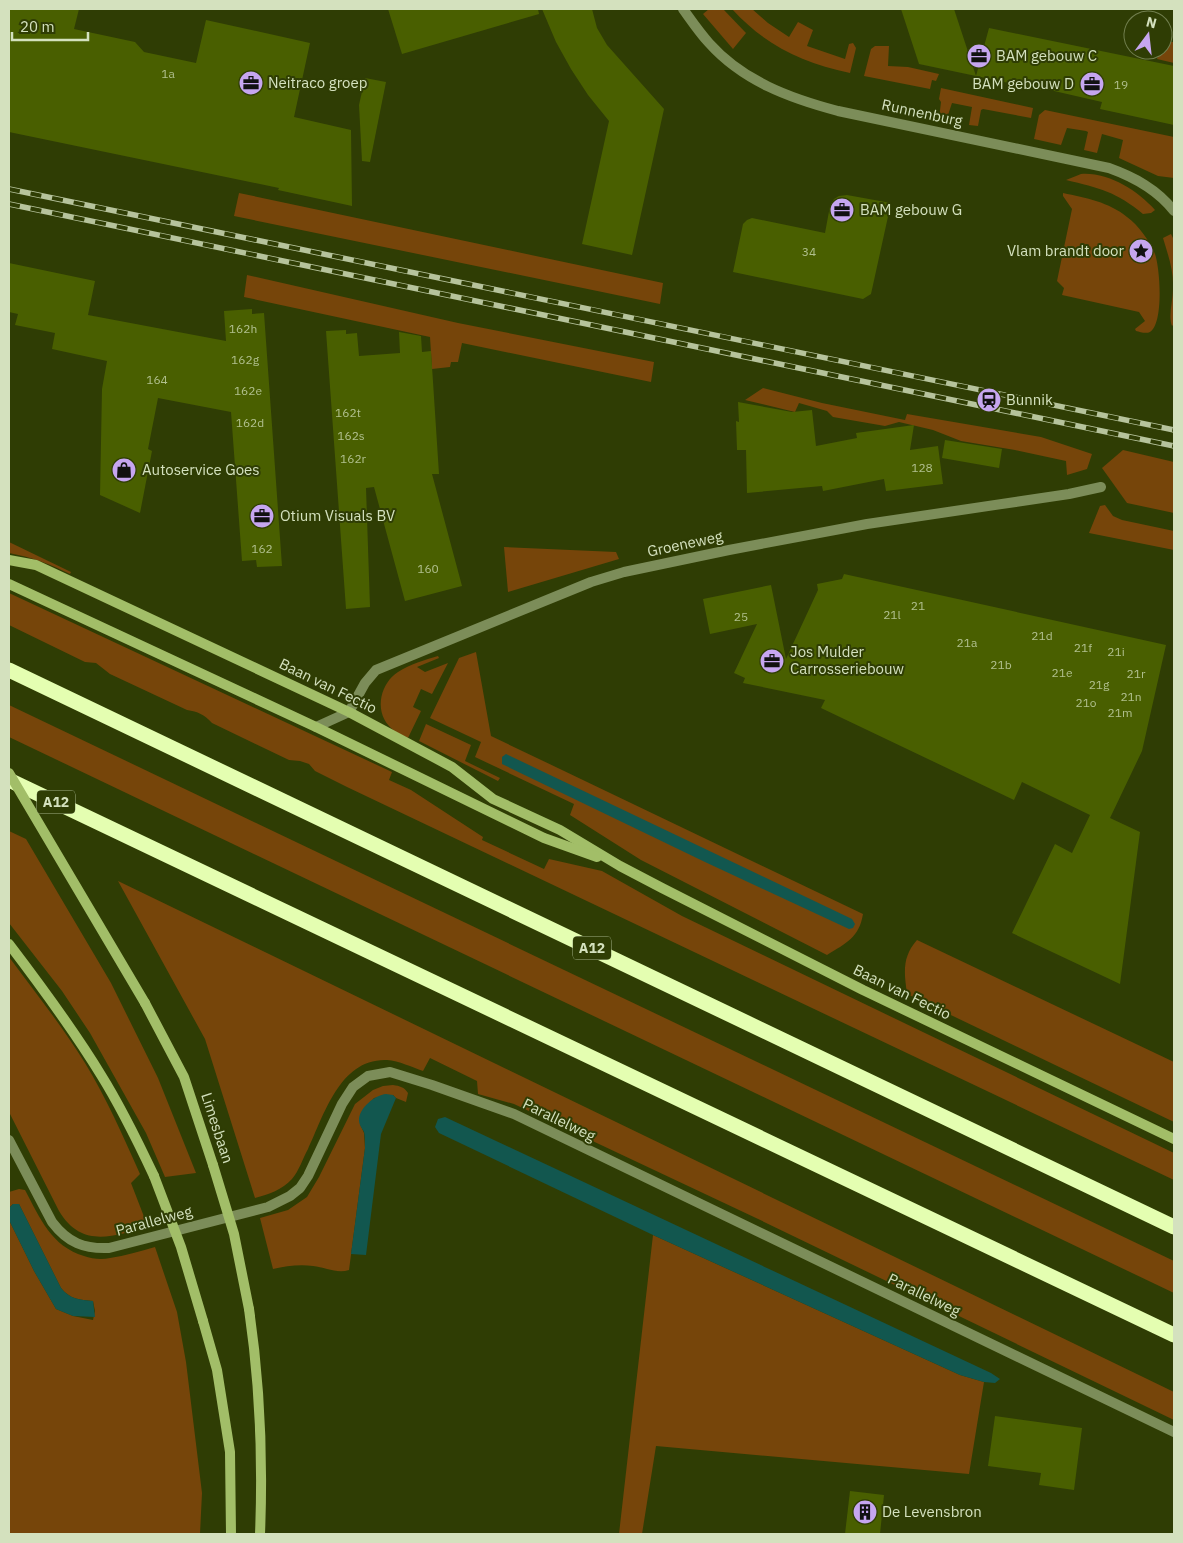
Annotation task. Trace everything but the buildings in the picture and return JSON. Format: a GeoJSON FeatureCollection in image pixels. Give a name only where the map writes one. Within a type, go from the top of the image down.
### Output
{"type":"FeatureCollection","features":[{"type":"Feature","properties":{"kind":"highway","name":"A12"},"geometry":{"type":"LineString","coordinates":[[9,670],[1174,1227]]}},
{"type":"Feature","properties":{"kind":"highway","name":"A12"},"geometry":{"type":"LineString","coordinates":[[9,780],[1174,1335]]}},
{"type":"Feature","properties":{"kind":"main road","name":"Baan van Fectio"},"geometry":{"type":"LineString","coordinates":[[9,560],[36,565],[348,712],[452,767],[493,800],[560,830],[620,866],[863,990],[1174,1140]]}},
{"type":"Feature","properties":{"kind":"main road","name":"Baan van Fectio"},"geometry":{"type":"LineString","coordinates":[[9,584],[316,727],[544,838],[620,866]]}},
{"type":"Feature","properties":{"kind":"main road","name":"Limesbaan"},"geometry":{"type":"LineString","coordinates":[[9,773],[145,1003],[184,1077],[234,1234],[250,1309],[260,1397],[262,1468],[260,1534]]}},
{"type":"Feature","properties":{"kind":"main road"},"geometry":{"type":"LineString","coordinates":[[9,944],[55,1005],[101,1074],[126,1117],[154,1176],[181,1247],[217,1370],[230,1452],[231,1534]]}},
{"type":"Feature","properties":{"kind":"street","name":"Runnenburg"},"geometry":{"type":"LineString","coordinates":[[683,9],[699,32],[727,60],[749,77],[775,91],[838,111],[1109,168],[1127,174],[1142,182],[1173,206]]}},
{"type":"Feature","properties":{"kind":"street","name":"Groeneweg"},"geometry":{"type":"LineString","coordinates":[[348,712],[365,683],[376,670],[592,582],[624,572],[867,524],[1069,494],[1102,487]]}},
{"type":"Feature","properties":{"kind":"street"},"geometry":{"type":"LineString","coordinates":[[316,727],[348,712]]}},
{"type":"Feature","properties":{"kind":"street","name":"Parallelweg"},"geometry":{"type":"LineString","coordinates":[[9,1140],[52,1222],[61,1233],[73,1242],[90,1249],[109,1248],[268,1207],[290,1196],[300,1188],[308,1176],[342,1104],[353,1088],[368,1076],[390,1072],[514,1114],[1174,1432]]}},
{"type":"Feature","properties":{"kind":"shaded area"},"geometry":{"type":"Polygon","coordinates":[[[709,9],[723,9],[746,33],[733,49],[703,14],[709,9]]]}},
{"type":"Feature","properties":{"kind":"shaded area"},"geometry":{"type":"Polygon","coordinates":[[[732,9],[752,9],[768,23],[789,37],[798,22],[813,30],[807,46],[845,59],[849,44],[853,43],[856,48],[850,73],[816,64],[785,51],[758,33],[732,9]]]}},
{"type":"Feature","properties":{"kind":"shaded area"},"geometry":{"type":"Polygon","coordinates":[[[1173,42],[1174,42],[1174,63],[1161,60],[1173,60],[1173,42]]]}},
{"type":"Feature","properties":{"kind":"shaded area"},"geometry":{"type":"Polygon","coordinates":[[[875,46],[889,46],[888,66],[908,67],[939,74],[936,81],[932,80],[930,89],[864,76],[871,49],[875,46]]]}},
{"type":"Feature","properties":{"kind":"shaded area"},"geometry":{"type":"Polygon","coordinates":[[[941,88],[1033,108],[1031,118],[983,109],[981,110],[978,126],[969,125],[972,107],[952,103],[946,121],[939,119],[941,88]]]}},
{"type":"Feature","properties":{"kind":"shaded area"},"geometry":{"type":"Polygon","coordinates":[[[1045,110],[1174,137],[1174,178],[1158,176],[1119,158],[1123,140],[1102,134],[1097,153],[1084,150],[1088,132],[1086,131],[1067,128],[1061,145],[1034,139],[1039,115],[1045,110]]]}},
{"type":"Feature","properties":{"kind":"shaded area"},"geometry":{"type":"Polygon","coordinates":[[[1081,174],[1091,174],[1112,179],[1131,189],[1155,210],[1151,213],[1143,214],[1125,201],[1107,192],[1066,180],[1081,174]]]}},
{"type":"Feature","properties":{"kind":"shaded area"},"geometry":{"type":"Polygon","coordinates":[[[239,193],[663,283],[660,304],[234,216],[239,193]]]}},
{"type":"Feature","properties":{"kind":"shaded area"},"geometry":{"type":"Polygon","coordinates":[[[1063,193],[1097,201],[1113,208],[1140,229],[1147,239],[1157,261],[1160,295],[1157,318],[1150,332],[1136,331],[1135,329],[1145,321],[1139,312],[1062,295],[1064,288],[1057,281],[1072,209],[1063,193]]]}},
{"type":"Feature","properties":{"kind":"shaded area"},"geometry":{"type":"Polygon","coordinates":[[[1171,234],[1174,240],[1174,324],[1172,326],[1170,317],[1173,276],[1163,238],[1171,234]]]}},
{"type":"Feature","properties":{"kind":"shaded area"},"geometry":{"type":"Polygon","coordinates":[[[247,275],[458,323],[654,362],[651,382],[462,343],[458,362],[451,362],[450,367],[432,369],[430,337],[244,297],[247,275]]]}},
{"type":"Feature","properties":{"kind":"shaded area"},"geometry":{"type":"Polygon","coordinates":[[[763,388],[822,403],[905,420],[907,414],[1041,437],[1092,454],[1087,469],[1067,475],[1066,461],[961,441],[933,430],[899,422],[885,426],[833,417],[827,411],[799,403],[795,412],[745,400],[763,388]]]}},
{"type":"Feature","properties":{"kind":"shaded area"},"geometry":{"type":"Polygon","coordinates":[[[1123,450],[1174,462],[1174,513],[1127,503],[1102,468],[1123,450]]]}},
{"type":"Feature","properties":{"kind":"shaded area"},"geometry":{"type":"Polygon","coordinates":[[[1105,505],[1113,516],[1122,520],[1174,531],[1174,550],[1089,533],[1100,506],[1105,505]]]}},
{"type":"Feature","properties":{"kind":"shaded area"},"geometry":{"type":"Polygon","coordinates":[[[9,542],[71,572],[70,574],[40,561],[9,553],[9,542]]]}},
{"type":"Feature","properties":{"kind":"shaded area"},"geometry":{"type":"Polygon","coordinates":[[[504,547],[616,552],[619,559],[508,592],[504,547]]]}},
{"type":"Feature","properties":{"kind":"shaded area"},"geometry":{"type":"Polygon","coordinates":[[[9,593],[392,772],[389,780],[411,790],[483,837],[482,840],[544,869],[549,859],[602,871],[682,916],[1174,1153],[1174,1180],[347,787],[315,771],[309,764],[289,760],[212,723],[201,714],[187,710],[110,674],[96,663],[85,662],[9,625],[9,593]]]}},
{"type":"Feature","properties":{"kind":"shaded area"},"geometry":{"type":"Polygon","coordinates":[[[476,652],[491,736],[863,914],[855,934],[846,943],[827,955],[641,860],[570,815],[574,804],[475,757],[481,742],[430,718],[459,658],[476,652]]]}},
{"type":"Feature","properties":{"kind":"shaded area"},"geometry":{"type":"Polygon","coordinates":[[[438,656],[439,658],[417,667],[425,672],[448,663],[432,694],[421,689],[413,707],[421,711],[408,738],[393,730],[384,719],[381,704],[384,689],[398,672],[413,664],[438,656]]]}},
{"type":"Feature","properties":{"kind":"shaded area"},"geometry":{"type":"Polygon","coordinates":[[[9,705],[1174,1261],[1174,1293],[9,737],[9,705]]]}},
{"type":"Feature","properties":{"kind":"shaded area"},"geometry":{"type":"Polygon","coordinates":[[[426,724],[471,745],[465,761],[500,778],[498,781],[419,741],[426,724]]]}},
{"type":"Feature","properties":{"kind":"shaded area"},"geometry":{"type":"Polygon","coordinates":[[[9,831],[26,839],[111,983],[158,1078],[196,1173],[165,1177],[146,1133],[90,1033],[62,991],[9,923],[9,831]]]}},
{"type":"Feature","properties":{"kind":"shaded area"},"geometry":{"type":"Polygon","coordinates":[[[118,881],[1174,1392],[1174,1420],[756,1218],[514,1104],[478,1094],[477,1081],[430,1058],[423,1071],[387,1060],[371,1062],[357,1068],[336,1091],[292,1179],[280,1189],[255,1198],[205,1039],[118,881]]]}},
{"type":"Feature","properties":{"kind":"shaded area"},"geometry":{"type":"Polygon","coordinates":[[[917,940],[1174,1062],[1174,1122],[907,994],[905,979],[906,959],[917,940]]]}},
{"type":"Feature","properties":{"kind":"shaded area"},"geometry":{"type":"Polygon","coordinates":[[[9,957],[76,1049],[108,1104],[140,1174],[131,1183],[148,1227],[123,1234],[99,1237],[78,1231],[68,1223],[59,1211],[9,1112],[9,957]]]}},
{"type":"Feature","properties":{"kind":"shaded area"},"geometry":{"type":"Polygon","coordinates":[[[393,1085],[402,1087],[408,1093],[406,1102],[393,1095],[374,1098],[361,1113],[360,1124],[364,1133],[365,1148],[349,1270],[336,1271],[303,1265],[273,1269],[260,1218],[288,1210],[307,1197],[355,1104],[373,1090],[393,1085]]]}},
{"type":"Feature","properties":{"kind":"shaded area"},"geometry":{"type":"Polygon","coordinates":[[[19,1189],[25,1190],[42,1221],[55,1238],[63,1245],[84,1256],[104,1259],[155,1247],[177,1312],[186,1362],[202,1493],[200,1534],[9,1534],[9,1220],[34,1271],[56,1309],[73,1316],[93,1320],[95,1311],[93,1301],[75,1298],[68,1295],[61,1288],[19,1204],[13,1204],[9,1208],[9,1192],[19,1189]]]}},
{"type":"Feature","properties":{"kind":"shaded area"},"geometry":{"type":"Polygon","coordinates":[[[653,1235],[960,1375],[984,1382],[969,1474],[656,1446],[642,1534],[619,1534],[653,1235]]]}},
{"type":"Feature","properties":{"kind":"water"},"geometry":{"type":"Polygon","coordinates":[[[506,754],[852,919],[855,924],[853,928],[849,929],[502,764],[502,757],[506,754]]]}},
{"type":"Feature","properties":{"kind":"water"},"geometry":{"type":"Polygon","coordinates":[[[386,1094],[393,1095],[396,1098],[381,1134],[366,1255],[351,1254],[365,1148],[364,1132],[359,1120],[360,1115],[368,1103],[386,1094]]]}},
{"type":"Feature","properties":{"kind":"water"},"geometry":{"type":"Polygon","coordinates":[[[445,1117],[991,1373],[1000,1379],[995,1383],[984,1382],[960,1375],[653,1235],[439,1133],[435,1127],[438,1119],[445,1117]]]}},
{"type":"Feature","properties":{"kind":"water"},"geometry":{"type":"Polygon","coordinates":[[[13,1204],[19,1204],[61,1288],[68,1295],[75,1298],[93,1301],[95,1317],[73,1316],[56,1309],[34,1271],[9,1220],[9,1208],[13,1204]]]}},
{"type":"Feature","properties":{"kind":"railway"},"geometry":{"type":"LineString","coordinates":[[9,189],[1174,430]]}},
{"type":"Feature","properties":{"kind":"railway"},"geometry":{"type":"LineString","coordinates":[[9,204],[1174,446]]}},
{"type":"Feature","properties":{"kind":"place","name":"BAM gebouw C"},"geometry":{"type":"Point","coordinates":[979,56]}},
{"type":"Feature","properties":{"kind":"place","name":"Neitraco groep"},"geometry":{"type":"Point","coordinates":[251,83]}},
{"type":"Feature","properties":{"kind":"place","name":"BAM gebouw D"},"geometry":{"type":"Point","coordinates":[1092,84]}},
{"type":"Feature","properties":{"kind":"place","name":"BAM gebouw G"},"geometry":{"type":"Point","coordinates":[842,210]}},
{"type":"Feature","properties":{"kind":"place","name":"Vlam brandt door"},"geometry":{"type":"Point","coordinates":[1141,251]}},
{"type":"Feature","properties":{"kind":"place","name":"Bunnik"},"geometry":{"type":"Point","coordinates":[989,400]}},
{"type":"Feature","properties":{"kind":"place","name":"Autoservice Goes"},"geometry":{"type":"Point","coordinates":[124,470]}},
{"type":"Feature","properties":{"kind":"place","name":"Otium Visuals BV"},"geometry":{"type":"Point","coordinates":[262,516]}},
{"type":"Feature","properties":{"kind":"place","name":"Jos Mulder Carrosseriebouw"},"geometry":{"type":"Point","coordinates":[772,661]}},
{"type":"Feature","properties":{"kind":"place","name":"De Levensbron"},"geometry":{"type":"Point","coordinates":[865,1512]}}]}
